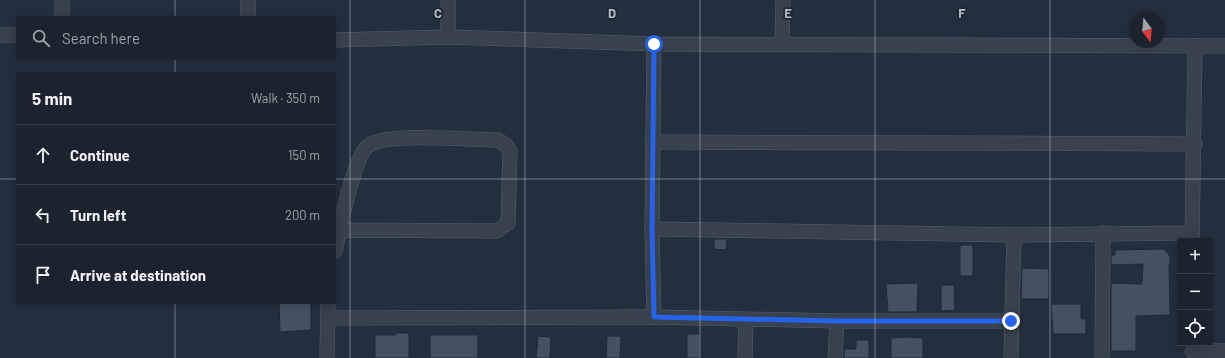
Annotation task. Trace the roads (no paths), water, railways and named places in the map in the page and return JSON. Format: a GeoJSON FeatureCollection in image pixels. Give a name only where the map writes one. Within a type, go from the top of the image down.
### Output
{"type":"FeatureCollection","features":[{"type":"Feature","properties":{"kind":"street"},"geometry":{"type":"LineString","coordinates":[[62,0],[62,16]]}},
{"type":"Feature","properties":{"kind":"street"},"geometry":{"type":"LineString","coordinates":[[248,0],[248,16]]}},
{"type":"Feature","properties":{"kind":"street"},"geometry":{"type":"LineString","coordinates":[[448,0],[448,37]]}},
{"type":"Feature","properties":{"kind":"street"},"geometry":{"type":"LineString","coordinates":[[782,44],[783,0]]}},
{"type":"Feature","properties":{"kind":"street"},"geometry":{"type":"LineString","coordinates":[[0,36],[16,35]]}},
{"type":"Feature","properties":{"kind":"street"},"geometry":{"type":"LineString","coordinates":[[338,40],[448,37],[654,44],[1225,46]]}},
{"type":"Feature","properties":{"kind":"street"},"geometry":{"type":"LineString","coordinates":[[654,44],[652,142],[654,317]]}},
{"type":"Feature","properties":{"kind":"street"},"geometry":{"type":"LineString","coordinates":[[652,229],[1014,236],[1103,233],[1192,237],[1195,144],[1195,46]]}},
{"type":"Feature","properties":{"kind":"street"},"geometry":{"type":"LineString","coordinates":[[336,246],[340,230],[361,155],[368,146],[379,140],[400,138],[498,140],[506,145],[510,152],[508,223],[497,231],[340,230]]}},
{"type":"Feature","properties":{"kind":"street"},"geometry":{"type":"LineString","coordinates":[[652,142],[1195,144]]}},
{"type":"Feature","properties":{"kind":"street"},"geometry":{"type":"LineString","coordinates":[[1102,358],[1103,233]]}},
{"type":"Feature","properties":{"kind":"street"},"geometry":{"type":"LineString","coordinates":[[1011,358],[1014,236]]}},
{"type":"Feature","properties":{"kind":"street"},"geometry":{"type":"LineString","coordinates":[[327,358],[328,304]]}},
{"type":"Feature","properties":{"kind":"street"},"geometry":{"type":"LineString","coordinates":[[328,318],[654,317],[746,320],[1011,321]]}},
{"type":"Feature","properties":{"kind":"street"},"geometry":{"type":"LineString","coordinates":[[745,358],[746,320]]}},
{"type":"Feature","properties":{"kind":"street"},"geometry":{"type":"LineString","coordinates":[[835,358],[837,321]]}},
{"type":"Feature","properties":{"kind":"street"},"geometry":{"type":"LineString","coordinates":[[1192,351],[1225,351]]}}]}
